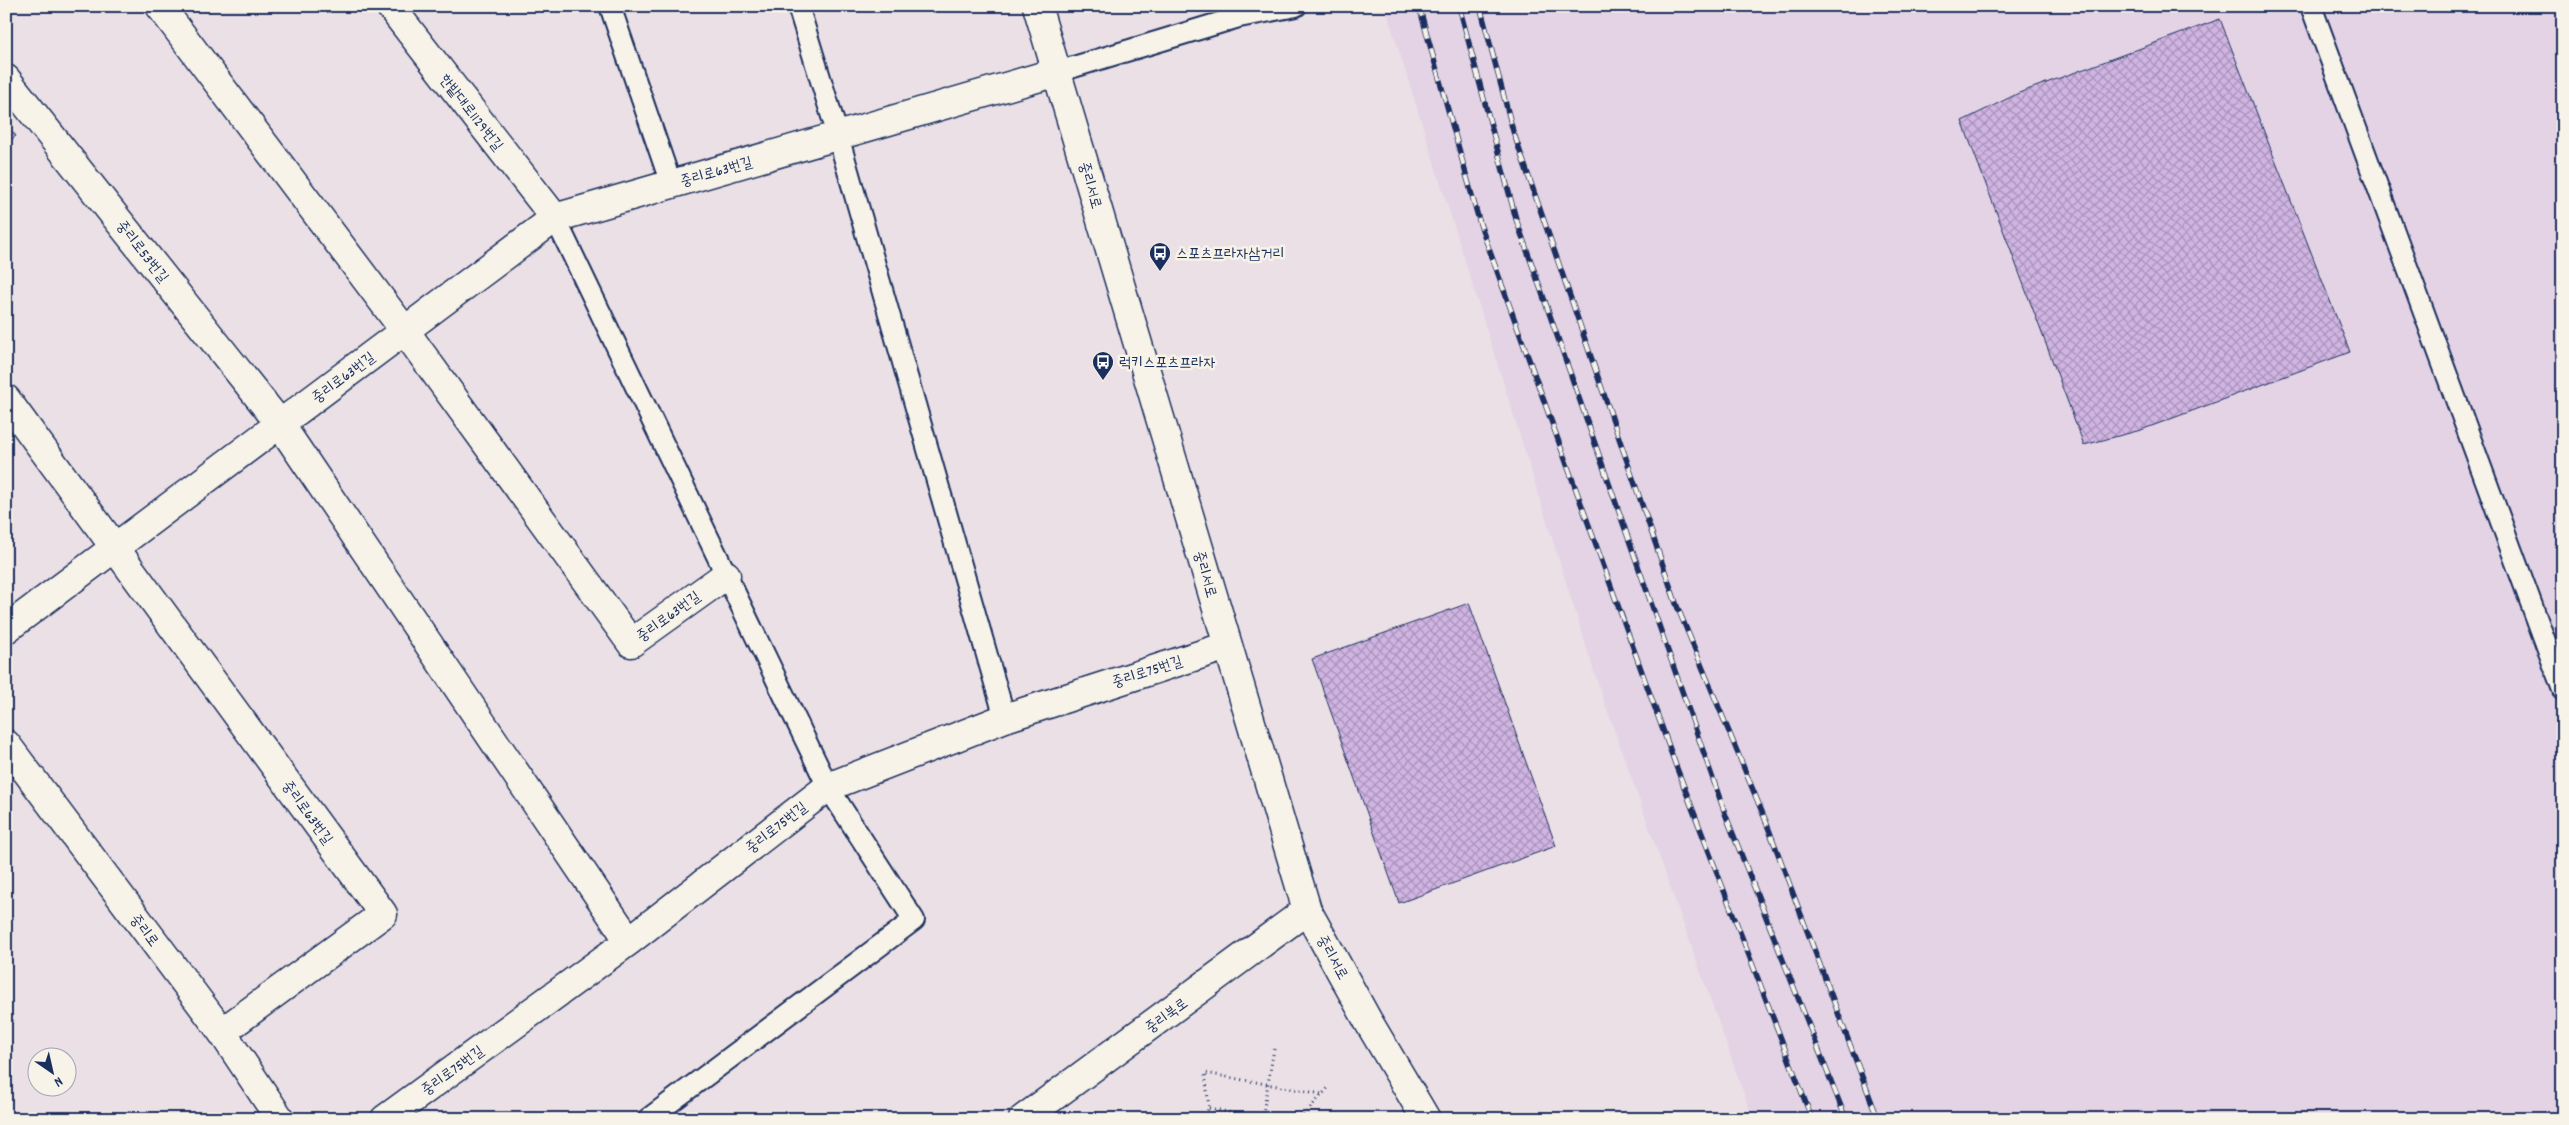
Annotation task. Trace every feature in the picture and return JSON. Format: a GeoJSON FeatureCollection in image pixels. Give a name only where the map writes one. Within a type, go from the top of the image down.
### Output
{"type":"FeatureCollection","features":[{"type":"Feature","properties":{"kind":"street"},"geometry":{"type":"LineString","coordinates":[[160,6],[405,331]]}},
{"type":"Feature","properties":{"kind":"street","name":"한밭대로1129번길"},"geometry":{"type":"LineString","coordinates":[[390,6],[555,218]]}},
{"type":"Feature","properties":{"kind":"street","name":"중리서로"},"geometry":{"type":"LineString","coordinates":[[1038,6],[1307,910],[1368,1021],[1426,1119]]}},
{"type":"Feature","properties":{"kind":"street","name":"중리로63번길"},"geometry":{"type":"LineString","coordinates":[[6,629],[555,218],[1057,72]]}},
{"type":"Feature","properties":{"kind":"street","name":"중리로53번길"},"geometry":{"type":"LineString","coordinates":[[6,79],[280,424]]}},
{"type":"Feature","properties":{"kind":"street","name":"중리로63번길"},"geometry":{"type":"LineString","coordinates":[[405,331],[631,643],[726,575]]}},
{"type":"Feature","properties":{"kind":"street"},"geometry":{"type":"LineString","coordinates":[[6,399],[115,547]]}},
{"type":"Feature","properties":{"kind":"street"},"geometry":{"type":"LineString","coordinates":[[280,424],[629,941]]}},
{"type":"Feature","properties":{"kind":"street","name":"중리로63번길"},"geometry":{"type":"LineString","coordinates":[[115,547],[383,914],[222,1032]]}},
{"type":"Feature","properties":{"kind":"street","name":"중리로75번길"},"geometry":{"type":"LineString","coordinates":[[385,1119],[629,941],[828,787],[1005,718],[1227,646]]}},
{"type":"Feature","properties":{"kind":"street","name":"중리로"},"geometry":{"type":"LineString","coordinates":[[6,744],[222,1032],[280,1119]]}},
{"type":"Feature","properties":{"kind":"street","name":"중리북로"},"geometry":{"type":"LineString","coordinates":[[1023,1119],[1307,910]]}},
{"type":"Feature","properties":{"kind":"lane"},"geometry":{"type":"LineString","coordinates":[[610,6],[671,184]]}},
{"type":"Feature","properties":{"kind":"lane"},"geometry":{"type":"LineString","coordinates":[[798,6],[838,136],[1005,718]]}},
{"type":"Feature","properties":{"kind":"lane"},"geometry":{"type":"LineString","coordinates":[[1057,72],[1238,12],[1296,6]]}},
{"type":"Feature","properties":{"kind":"lane"},"geometry":{"type":"LineString","coordinates":[[2311,6],[2563,690]]}},
{"type":"Feature","properties":{"kind":"lane"},"geometry":{"type":"LineString","coordinates":[[555,218],[828,787],[914,920],[648,1119]]}},
{"type":"Feature","properties":{"kind":"path"},"geometry":{"type":"LineString","coordinates":[[1209,1108],[1262,1119],[1274,1049]]}},
{"type":"Feature","properties":{"kind":"path"},"geometry":{"type":"LineString","coordinates":[[1202,1119],[1209,1108],[1205,1073],[1322,1094]]}},
{"type":"Feature","properties":{"kind":"path"},"geometry":{"type":"LineString","coordinates":[[1300,1119],[1329,1087]]}},
{"type":"Feature","properties":{"kind":"shaded area"},"geometry":{"type":"Polygon","coordinates":[[[1385,6],[2563,6],[2563,1119],[1753,1119],[1599,687],[1385,6]]]}},
{"type":"Feature","properties":{"kind":"building"},"geometry":{"type":"Polygon","coordinates":[[[2220,19],[2350,352],[2141,430],[2084,445],[1962,121],[2019,93],[2220,19]]]}},
{"type":"Feature","properties":{"kind":"building"},"geometry":{"type":"Polygon","coordinates":[[[6,124],[16,136],[6,144],[6,124]]]}},
{"type":"Feature","properties":{"kind":"building"},"geometry":{"type":"Polygon","coordinates":[[[1469,603],[1556,846],[1399,903],[1312,659],[1469,603]]]}},
{"type":"Feature","properties":{"kind":"railway"},"geometry":{"type":"LineString","coordinates":[[1419,6],[1480,224],[1676,766],[1812,1119]]}},
{"type":"Feature","properties":{"kind":"railway"},"geometry":{"type":"LineString","coordinates":[[1459,6],[1516,219],[1726,816],[1846,1119]]}},
{"type":"Feature","properties":{"kind":"railway"},"geometry":{"type":"LineString","coordinates":[[1480,6],[1513,131],[1677,606],[1765,819],[1878,1119]]}},
{"type":"Feature","properties":{"kind":"place","name":"스포츠프라자삼거리"},"geometry":{"type":"Point","coordinates":[1160,272]}},
{"type":"Feature","properties":{"kind":"place","name":"럭키스포츠프라자"},"geometry":{"type":"Point","coordinates":[1103,381]}}]}
